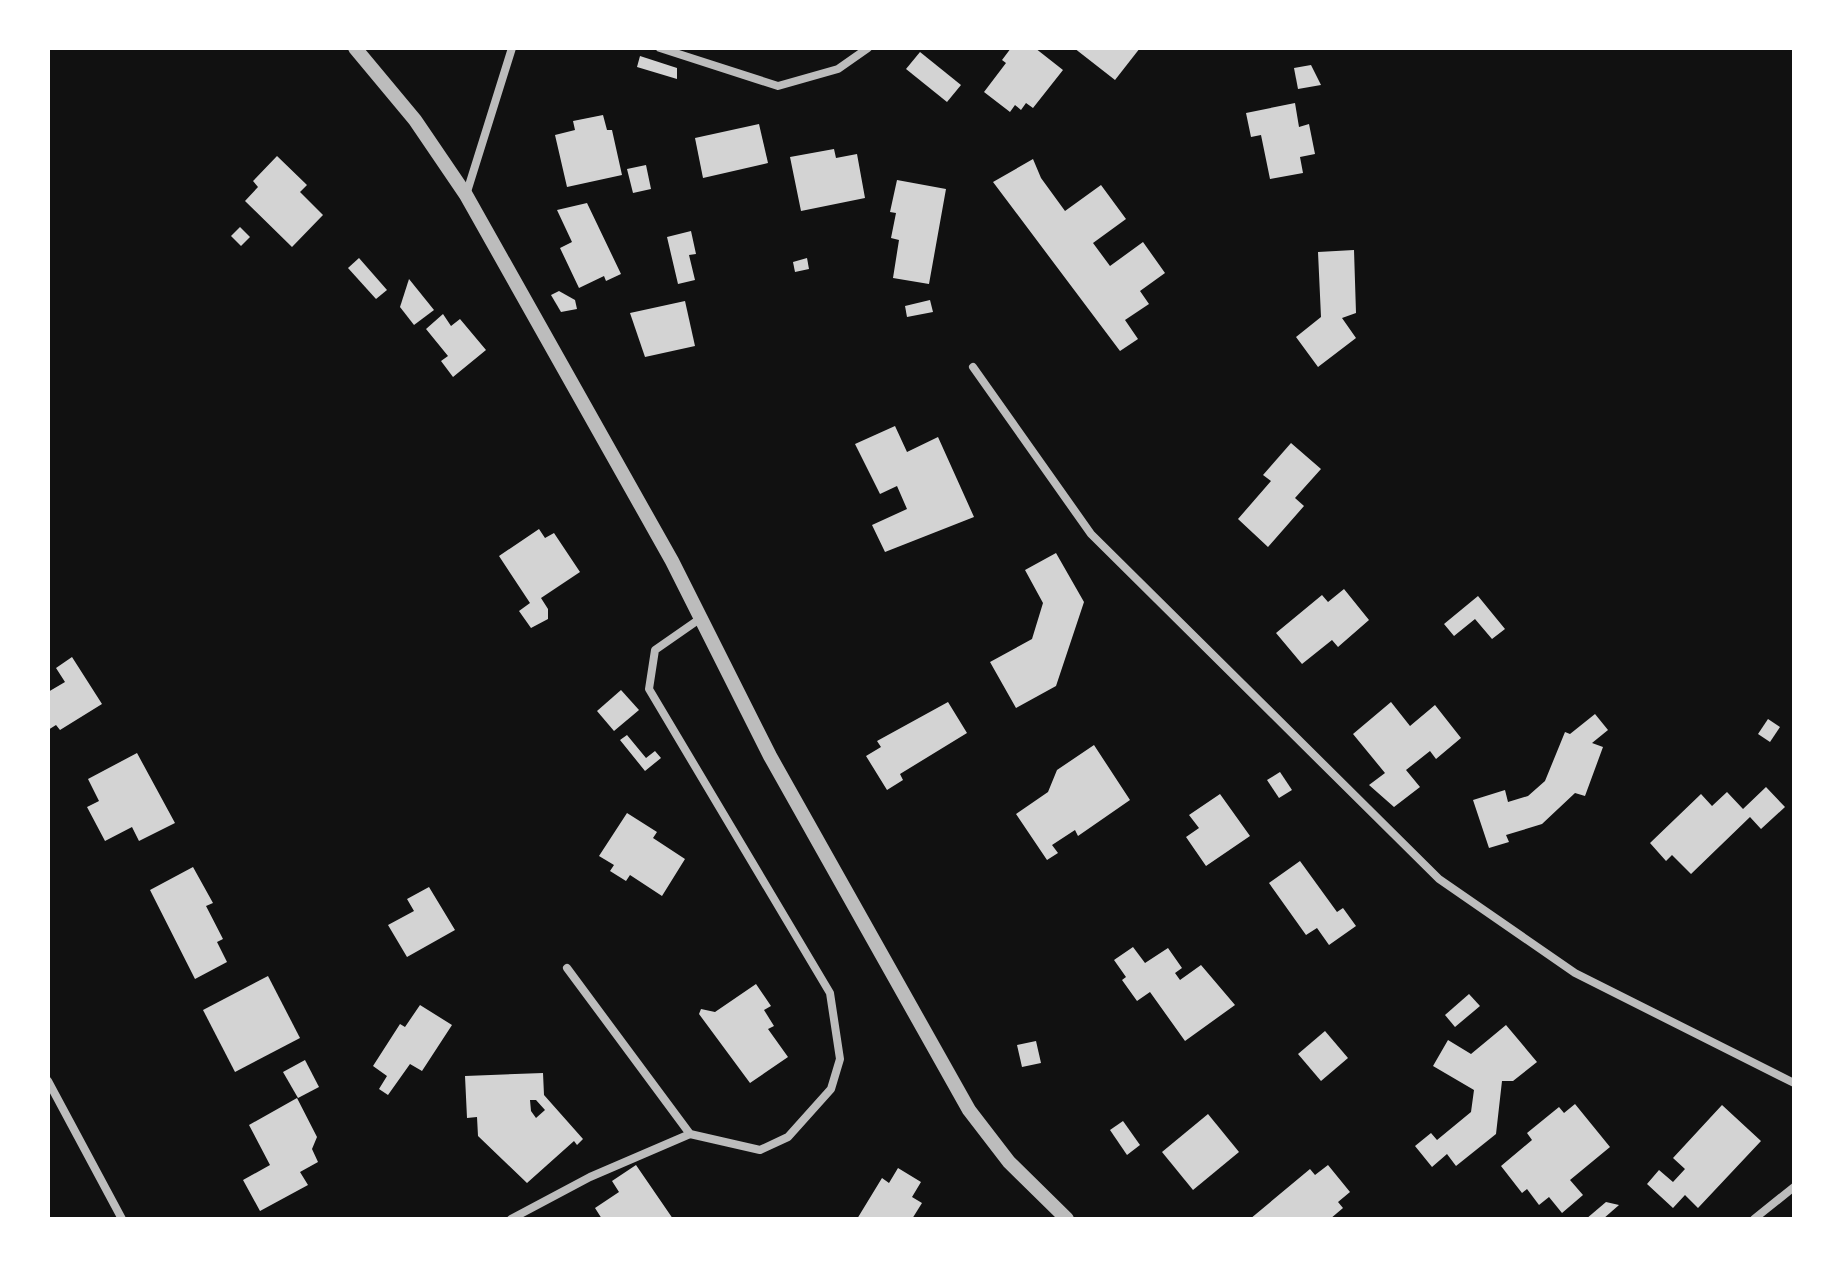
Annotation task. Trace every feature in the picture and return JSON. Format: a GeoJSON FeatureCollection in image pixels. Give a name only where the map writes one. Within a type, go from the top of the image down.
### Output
{"type":"FeatureCollection","features":[{"type":"Feature","properties":{"kind":"street"},"geometry":{"type":"LineString","coordinates":[[355,48],[415,120],[466,195],[701,618],[770,756],[969,1110],[1009,1162],[1067,1219]]}},
{"type":"Feature","properties":{"kind":"street"},"geometry":{"type":"LineString","coordinates":[[466,195],[512,48]]}},
{"type":"Feature","properties":{"kind":"street"},"geometry":{"type":"LineString","coordinates":[[660,48],[778,86],[838,69],[868,48]]}},
{"type":"Feature","properties":{"kind":"street"},"geometry":{"type":"LineString","coordinates":[[973,367],[1091,534],[1439,879],[1575,973],[1794,1083]]}},
{"type":"Feature","properties":{"kind":"street"},"geometry":{"type":"LineString","coordinates":[[511,1219],[590,1177],[690,1134],[760,1150],[788,1137],[831,1089],[840,1059],[830,993],[649,689],[655,650],[701,618]]}},
{"type":"Feature","properties":{"kind":"street"},"geometry":{"type":"LineString","coordinates":[[567,968],[690,1134]]}},
{"type":"Feature","properties":{"kind":"street"},"geometry":{"type":"LineString","coordinates":[[48,1081],[122,1219]]}},
{"type":"Feature","properties":{"kind":"street"},"geometry":{"type":"LineString","coordinates":[[1754,1219],[1794,1187]]}},
{"type":"Feature","properties":{"kind":"building"},"geometry":{"type":"Polygon","coordinates":[[[1011,48],[1035,48],[1063,70],[1033,108],[1026,103],[1021,110],[1015,105],[1010,112],[984,92],[1006,63],[1002,60],[1011,48]]]}},
{"type":"Feature","properties":{"kind":"building"},"geometry":{"type":"Polygon","coordinates":[[[1074,48],[1140,48],[1115,80],[1074,48]]]}},
{"type":"Feature","properties":{"kind":"building"},"geometry":{"type":"Polygon","coordinates":[[[920,52],[961,85],[947,102],[906,69],[920,52]]]}},
{"type":"Feature","properties":{"kind":"building"},"geometry":{"type":"Polygon","coordinates":[[[640,56],[677,68],[677,79],[637,67],[640,56]]]}},
{"type":"Feature","properties":{"kind":"building"},"geometry":{"type":"Polygon","coordinates":[[[1311,65],[1321,85],[1298,89],[1294,68],[1311,65]]]}},
{"type":"Feature","properties":{"kind":"building"},"geometry":{"type":"Polygon","coordinates":[[[1295,103],[1299,127],[1309,124],[1315,154],[1300,157],[1303,173],[1270,179],[1261,135],[1251,137],[1246,113],[1295,103]]]}},
{"type":"Feature","properties":{"kind":"building"},"geometry":{"type":"Polygon","coordinates":[[[603,115],[607,130],[612,130],[622,175],[567,187],[555,135],[575,130],[573,121],[603,115]]]}},
{"type":"Feature","properties":{"kind":"building"},"geometry":{"type":"Polygon","coordinates":[[[759,124],[768,163],[703,178],[695,138],[759,124]]]}},
{"type":"Feature","properties":{"kind":"building"},"geometry":{"type":"Polygon","coordinates":[[[834,149],[836,158],[857,154],[865,198],[801,211],[790,157],[834,149]]]}},
{"type":"Feature","properties":{"kind":"building"},"geometry":{"type":"Polygon","coordinates":[[[277,156],[307,185],[300,192],[323,215],[292,247],[245,201],[258,187],[253,181],[277,156]]]}},
{"type":"Feature","properties":{"kind":"building"},"geometry":{"type":"Polygon","coordinates":[[[1033,159],[1041,178],[1065,211],[1101,185],[1126,219],[1093,243],[1110,266],[1143,242],[1165,273],[1140,291],[1149,304],[1125,320],[1138,339],[1120,351],[993,182],[1033,159]]]}},
{"type":"Feature","properties":{"kind":"building"},"geometry":{"type":"Polygon","coordinates":[[[646,165],[651,189],[633,193],[627,169],[646,165]]]}},
{"type":"Feature","properties":{"kind":"building"},"geometry":{"type":"Polygon","coordinates":[[[897,180],[946,189],[929,284],[893,278],[899,240],[891,238],[896,213],[890,212],[897,180]]]}},
{"type":"Feature","properties":{"kind":"building"},"geometry":{"type":"Polygon","coordinates":[[[587,203],[621,274],[606,281],[604,276],[579,288],[560,248],[572,242],[557,210],[587,203]]]}},
{"type":"Feature","properties":{"kind":"building"},"geometry":{"type":"Polygon","coordinates":[[[240,227],[250,237],[241,246],[231,236],[240,227]]]}},
{"type":"Feature","properties":{"kind":"building"},"geometry":{"type":"Polygon","coordinates":[[[691,231],[696,254],[689,255],[695,280],[678,284],[667,237],[691,231]]]}},
{"type":"Feature","properties":{"kind":"building"},"geometry":{"type":"Polygon","coordinates":[[[1354,250],[1356,313],[1342,318],[1356,338],[1318,367],[1296,337],[1321,317],[1318,252],[1354,250]]]}},
{"type":"Feature","properties":{"kind":"building"},"geometry":{"type":"Polygon","coordinates":[[[359,258],[387,290],[376,299],[348,268],[359,258]]]}},
{"type":"Feature","properties":{"kind":"building"},"geometry":{"type":"Polygon","coordinates":[[[807,258],[809,269],[795,272],[793,262],[807,258]]]}},
{"type":"Feature","properties":{"kind":"building"},"geometry":{"type":"Polygon","coordinates":[[[409,279],[434,310],[414,325],[400,307],[409,279]]]}},
{"type":"Feature","properties":{"kind":"building"},"geometry":{"type":"Polygon","coordinates":[[[559,291],[575,300],[577,309],[561,312],[551,295],[559,291]]]}},
{"type":"Feature","properties":{"kind":"building"},"geometry":{"type":"Polygon","coordinates":[[[930,300],[933,312],[907,317],[905,306],[930,300]]]}},
{"type":"Feature","properties":{"kind":"building"},"geometry":{"type":"Polygon","coordinates":[[[685,301],[695,346],[645,357],[630,313],[685,301]]]}},
{"type":"Feature","properties":{"kind":"building"},"geometry":{"type":"Polygon","coordinates":[[[443,314],[451,326],[460,319],[486,350],[453,377],[441,361],[448,356],[426,329],[443,314]]]}},
{"type":"Feature","properties":{"kind":"building"},"geometry":{"type":"Polygon","coordinates":[[[895,426],[907,452],[938,437],[974,517],[885,552],[872,525],[907,509],[897,486],[880,494],[855,444],[895,426]]]}},
{"type":"Feature","properties":{"kind":"building"},"geometry":{"type":"Polygon","coordinates":[[[1291,443],[1321,469],[1295,498],[1304,506],[1268,547],[1238,519],[1271,481],[1263,475],[1291,443]]]}},
{"type":"Feature","properties":{"kind":"building"},"geometry":{"type":"Polygon","coordinates":[[[539,529],[545,538],[554,533],[580,572],[541,598],[548,609],[548,619],[531,628],[519,611],[530,603],[499,556],[539,529]]]}},
{"type":"Feature","properties":{"kind":"building"},"geometry":{"type":"Polygon","coordinates":[[[1056,553],[1084,602],[1056,686],[1016,708],[990,662],[1032,639],[1043,603],[1025,570],[1056,553]]]}},
{"type":"Feature","properties":{"kind":"building"},"geometry":{"type":"Polygon","coordinates":[[[1344,589],[1369,620],[1338,647],[1332,640],[1302,664],[1276,633],[1322,595],[1328,602],[1344,589]]]}},
{"type":"Feature","properties":{"kind":"building"},"geometry":{"type":"Polygon","coordinates":[[[1478,596],[1505,629],[1492,639],[1475,619],[1454,636],[1444,624],[1478,596]]]}},
{"type":"Feature","properties":{"kind":"building"},"geometry":{"type":"Polygon","coordinates":[[[72,657],[102,704],[60,730],[56,725],[48,730],[48,692],[65,682],[56,668],[72,657]]]}},
{"type":"Feature","properties":{"kind":"building"},"geometry":{"type":"Polygon","coordinates":[[[621,690],[639,710],[614,731],[597,711],[621,690]]]}},
{"type":"Feature","properties":{"kind":"building"},"geometry":{"type":"Polygon","coordinates":[[[948,702],[967,733],[900,774],[903,780],[887,790],[866,756],[881,747],[877,741],[948,702]]]}},
{"type":"Feature","properties":{"kind":"building"},"geometry":{"type":"Polygon","coordinates":[[[1391,702],[1410,726],[1435,705],[1461,738],[1436,759],[1430,751],[1406,770],[1420,787],[1394,807],[1369,785],[1385,773],[1353,734],[1391,702]]]}},
{"type":"Feature","properties":{"kind":"building"},"geometry":{"type":"Polygon","coordinates":[[[1595,714],[1608,730],[1592,743],[1603,747],[1585,796],[1575,793],[1542,824],[1506,835],[1509,842],[1489,848],[1473,800],[1505,790],[1508,802],[1528,796],[1545,781],[1565,732],[1570,734],[1595,714]]]}},
{"type":"Feature","properties":{"kind":"building"},"geometry":{"type":"Polygon","coordinates":[[[1768,719],[1780,727],[1770,742],[1758,734],[1768,719]]]}},
{"type":"Feature","properties":{"kind":"building"},"geometry":{"type":"Polygon","coordinates":[[[627,735],[646,758],[655,751],[661,758],[645,771],[620,740],[627,735]]]}},
{"type":"Feature","properties":{"kind":"building"},"geometry":{"type":"Polygon","coordinates":[[[1094,745],[1130,800],[1078,836],[1075,830],[1052,845],[1058,853],[1047,860],[1016,814],[1048,792],[1057,770],[1094,745]]]}},
{"type":"Feature","properties":{"kind":"building"},"geometry":{"type":"Polygon","coordinates":[[[137,753],[175,823],[139,841],[132,827],[105,841],[87,807],[99,801],[88,779],[137,753]]]}},
{"type":"Feature","properties":{"kind":"building"},"geometry":{"type":"Polygon","coordinates":[[[1280,772],[1292,790],[1279,798],[1267,780],[1280,772]]]}},
{"type":"Feature","properties":{"kind":"building"},"geometry":{"type":"Polygon","coordinates":[[[1766,787],[1785,807],[1761,829],[1750,817],[1691,874],[1672,855],[1666,861],[1650,843],[1701,794],[1712,806],[1727,792],[1743,809],[1766,787]]]}},
{"type":"Feature","properties":{"kind":"building"},"geometry":{"type":"Polygon","coordinates":[[[1220,794],[1250,836],[1206,866],[1186,837],[1199,828],[1189,815],[1220,794]]]}},
{"type":"Feature","properties":{"kind":"building"},"geometry":{"type":"Polygon","coordinates":[[[627,813],[657,832],[653,838],[685,859],[662,896],[630,875],[626,881],[610,871],[614,865],[599,856],[627,813]]]}},
{"type":"Feature","properties":{"kind":"building"},"geometry":{"type":"Polygon","coordinates":[[[1300,861],[1337,912],[1343,908],[1356,926],[1329,945],[1317,928],[1306,935],[1269,883],[1300,861]]]}},
{"type":"Feature","properties":{"kind":"building"},"geometry":{"type":"Polygon","coordinates":[[[193,867],[213,903],[206,906],[223,939],[217,942],[227,962],[195,979],[150,890],[193,867]]]}},
{"type":"Feature","properties":{"kind":"building"},"geometry":{"type":"Polygon","coordinates":[[[429,887],[455,930],[407,957],[388,925],[414,911],[407,899],[429,887]]]}},
{"type":"Feature","properties":{"kind":"building"},"geometry":{"type":"Polygon","coordinates":[[[1133,947],[1145,963],[1168,948],[1182,968],[1175,973],[1180,980],[1201,965],[1235,1005],[1185,1041],[1150,992],[1137,1001],[1122,980],[1126,977],[1114,960],[1133,947]]]}},
{"type":"Feature","properties":{"kind":"building"},"geometry":{"type":"Polygon","coordinates":[[[268,976],[300,1038],[235,1072],[203,1010],[268,976]]]}},
{"type":"Feature","properties":{"kind":"building"},"geometry":{"type":"Polygon","coordinates":[[[756,984],[771,1006],[764,1010],[774,1026],[768,1029],[788,1057],[750,1083],[699,1014],[701,1009],[715,1012],[756,984]]]}},
{"type":"Feature","properties":{"kind":"building"},"geometry":{"type":"Polygon","coordinates":[[[1469,994],[1480,1006],[1455,1027],[1445,1015],[1469,994]]]}},
{"type":"Feature","properties":{"kind":"building"},"geometry":{"type":"Polygon","coordinates":[[[420,1005],[452,1025],[422,1071],[410,1064],[388,1095],[379,1089],[387,1076],[373,1066],[400,1024],[405,1027],[420,1005]]]}},
{"type":"Feature","properties":{"kind":"building"},"geometry":{"type":"Polygon","coordinates":[[[1506,1025],[1537,1062],[1513,1081],[1502,1081],[1496,1134],[1456,1166],[1447,1154],[1432,1167],[1415,1146],[1431,1133],[1437,1140],[1471,1112],[1474,1090],[1433,1066],[1448,1040],[1471,1054],[1506,1025]]]}},
{"type":"Feature","properties":{"kind":"building"},"geometry":{"type":"Polygon","coordinates":[[[1325,1031],[1348,1058],[1321,1081],[1298,1054],[1325,1031]]]}},
{"type":"Feature","properties":{"kind":"building"},"geometry":{"type":"Polygon","coordinates":[[[1036,1041],[1041,1063],[1022,1067],[1017,1045],[1036,1041]]]}},
{"type":"Feature","properties":{"kind":"building"},"geometry":{"type":"Polygon","coordinates":[[[305,1060],[319,1087],[298,1098],[283,1072],[305,1060]]]}},
{"type":"Feature","properties":{"kind":"building"},"geometry":{"type":"Polygon","coordinates":[[[543,1073],[544,1095],[583,1139],[577,1145],[574,1141],[527,1183],[478,1136],[477,1117],[467,1118],[465,1076],[543,1073]],[[530,1100],[531,1111],[536,1118],[545,1110],[536,1100],[530,1100]]]}},
{"type":"Feature","properties":{"kind":"building"},"geometry":{"type":"Polygon","coordinates":[[[297,1098],[317,1137],[312,1149],[318,1162],[300,1172],[308,1185],[260,1211],[243,1180],[270,1165],[249,1125],[297,1098]]]}},
{"type":"Feature","properties":{"kind":"building"},"geometry":{"type":"Polygon","coordinates":[[[1575,1104],[1610,1147],[1570,1180],[1583,1195],[1562,1213],[1549,1197],[1539,1205],[1527,1189],[1522,1193],[1501,1166],[1532,1140],[1527,1133],[1559,1107],[1564,1113],[1575,1104]]]}},
{"type":"Feature","properties":{"kind":"building"},"geometry":{"type":"Polygon","coordinates":[[[1722,1105],[1761,1141],[1698,1208],[1685,1195],[1673,1208],[1647,1184],[1659,1170],[1673,1182],[1685,1169],[1673,1158],[1722,1105]]]}},
{"type":"Feature","properties":{"kind":"building"},"geometry":{"type":"Polygon","coordinates":[[[1208,1114],[1239,1152],[1193,1190],[1162,1152],[1208,1114]]]}},
{"type":"Feature","properties":{"kind":"building"},"geometry":{"type":"Polygon","coordinates":[[[1123,1121],[1140,1145],[1127,1155],[1110,1130],[1123,1121]]]}},
{"type":"Feature","properties":{"kind":"building"},"geometry":{"type":"Polygon","coordinates":[[[636,1165],[673,1219],[602,1219],[595,1208],[619,1192],[612,1181],[636,1165]]]}},
{"type":"Feature","properties":{"kind":"building"},"geometry":{"type":"Polygon","coordinates":[[[1328,1165],[1350,1192],[1338,1202],[1343,1208],[1330,1219],[1250,1219],[1310,1169],[1315,1175],[1328,1165]]]}},
{"type":"Feature","properties":{"kind":"building"},"geometry":{"type":"Polygon","coordinates":[[[898,1168],[921,1182],[912,1197],[922,1203],[912,1219],[857,1219],[882,1178],[889,1183],[898,1168]]]}},
{"type":"Feature","properties":{"kind":"building"},"geometry":{"type":"Polygon","coordinates":[[[1606,1202],[1619,1205],[1603,1219],[1586,1219],[1606,1202]]]}}]}
